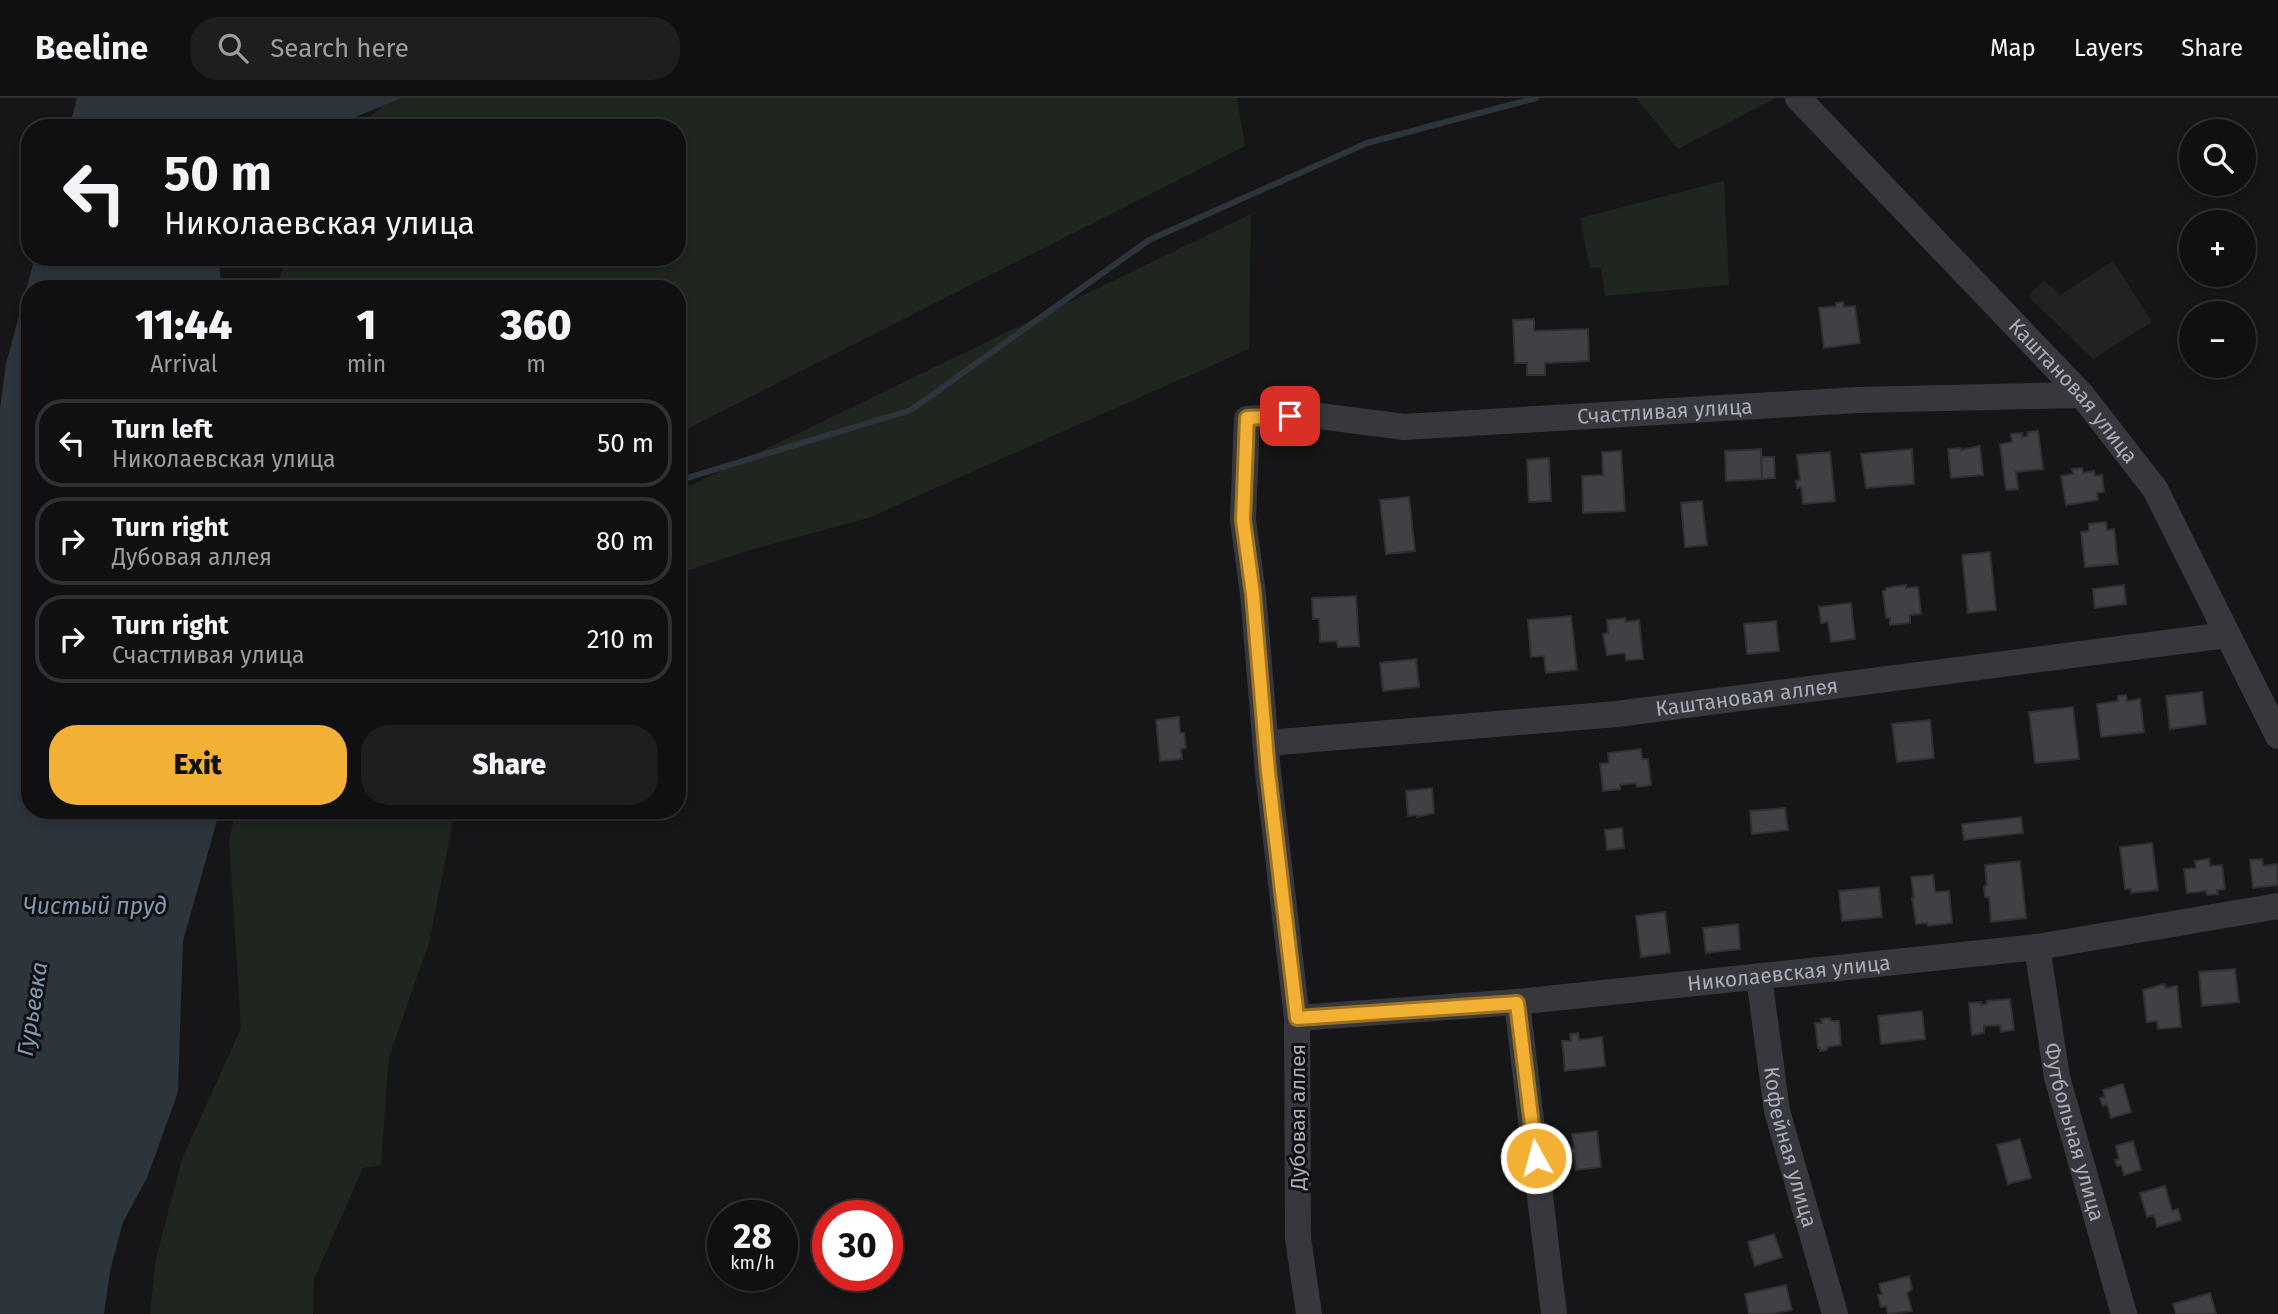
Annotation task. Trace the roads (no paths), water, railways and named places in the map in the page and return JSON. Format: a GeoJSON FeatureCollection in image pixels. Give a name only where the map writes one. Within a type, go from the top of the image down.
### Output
{"type":"FeatureCollection","features":[{"type":"Feature","properties":{"kind":"street","name":"Каштановая улица"},"geometry":{"type":"LineString","coordinates":[[1798,98],[2082,395],[2155,489],[2278,736]]}},
{"type":"Feature","properties":{"kind":"street","name":"Счастливая улица"},"geometry":{"type":"LineString","coordinates":[[1247,418],[1312,415],[1404,427],[1858,400],[2082,395]]}},
{"type":"Feature","properties":{"kind":"street","name":"Дубовая аллея"},"geometry":{"type":"LineString","coordinates":[[1247,418],[1243,520],[1297,1018],[1298,1238],[1309,1314]]}},
{"type":"Feature","properties":{"kind":"street","name":"Каштановая аллея"},"geometry":{"type":"LineString","coordinates":[[1266,743],[1617,714],[2227,635]]}},
{"type":"Feature","properties":{"kind":"street","name":"Николаевская улица"},"geometry":{"type":"LineString","coordinates":[[1297,1018],[1517,1003],[2037,947],[2278,906]]}},
{"type":"Feature","properties":{"kind":"street","name":"Футбольная улица"},"geometry":{"type":"LineString","coordinates":[[2037,947],[2057,1077],[2123,1314]]}},
{"type":"Feature","properties":{"kind":"street","name":"Кофейная улица"},"geometry":{"type":"LineString","coordinates":[[1759,977],[1777,1111],[1835,1314]]}},
{"type":"Feature","properties":{"kind":"street"},"geometry":{"type":"LineString","coordinates":[[1517,1003],[1554,1314]]}},
{"type":"Feature","properties":{"kind":"water"},"geometry":{"type":"Polygon","coordinates":[[[77,98],[401,98],[351,119],[71,119],[77,98]]]}},
{"type":"Feature","properties":{"kind":"water","name":"Чистый пруд"},"geometry":{"type":"Polygon","coordinates":[[[33,266],[220,266],[220,280],[29,280],[33,266]]]}},
{"type":"Feature","properties":{"kind":"water","name":"Чистый пруд"},"geometry":{"type":"Polygon","coordinates":[[[21,309],[21,819],[217,819],[183,941],[178,1092],[147,1178],[123,1222],[110,1271],[104,1314],[0,1314],[0,409],[6,364],[21,309]]]}},
{"type":"Feature","properties":{"kind":"waterway"},"geometry":{"type":"LineString","coordinates":[[686,478],[911,410],[1149,240],[1367,143],[1536,98]]}},
{"type":"Feature","properties":{"kind":"water label","name":"Гурьевка"},"geometry":{"type":"Point","coordinates":[32,1009]}}]}
